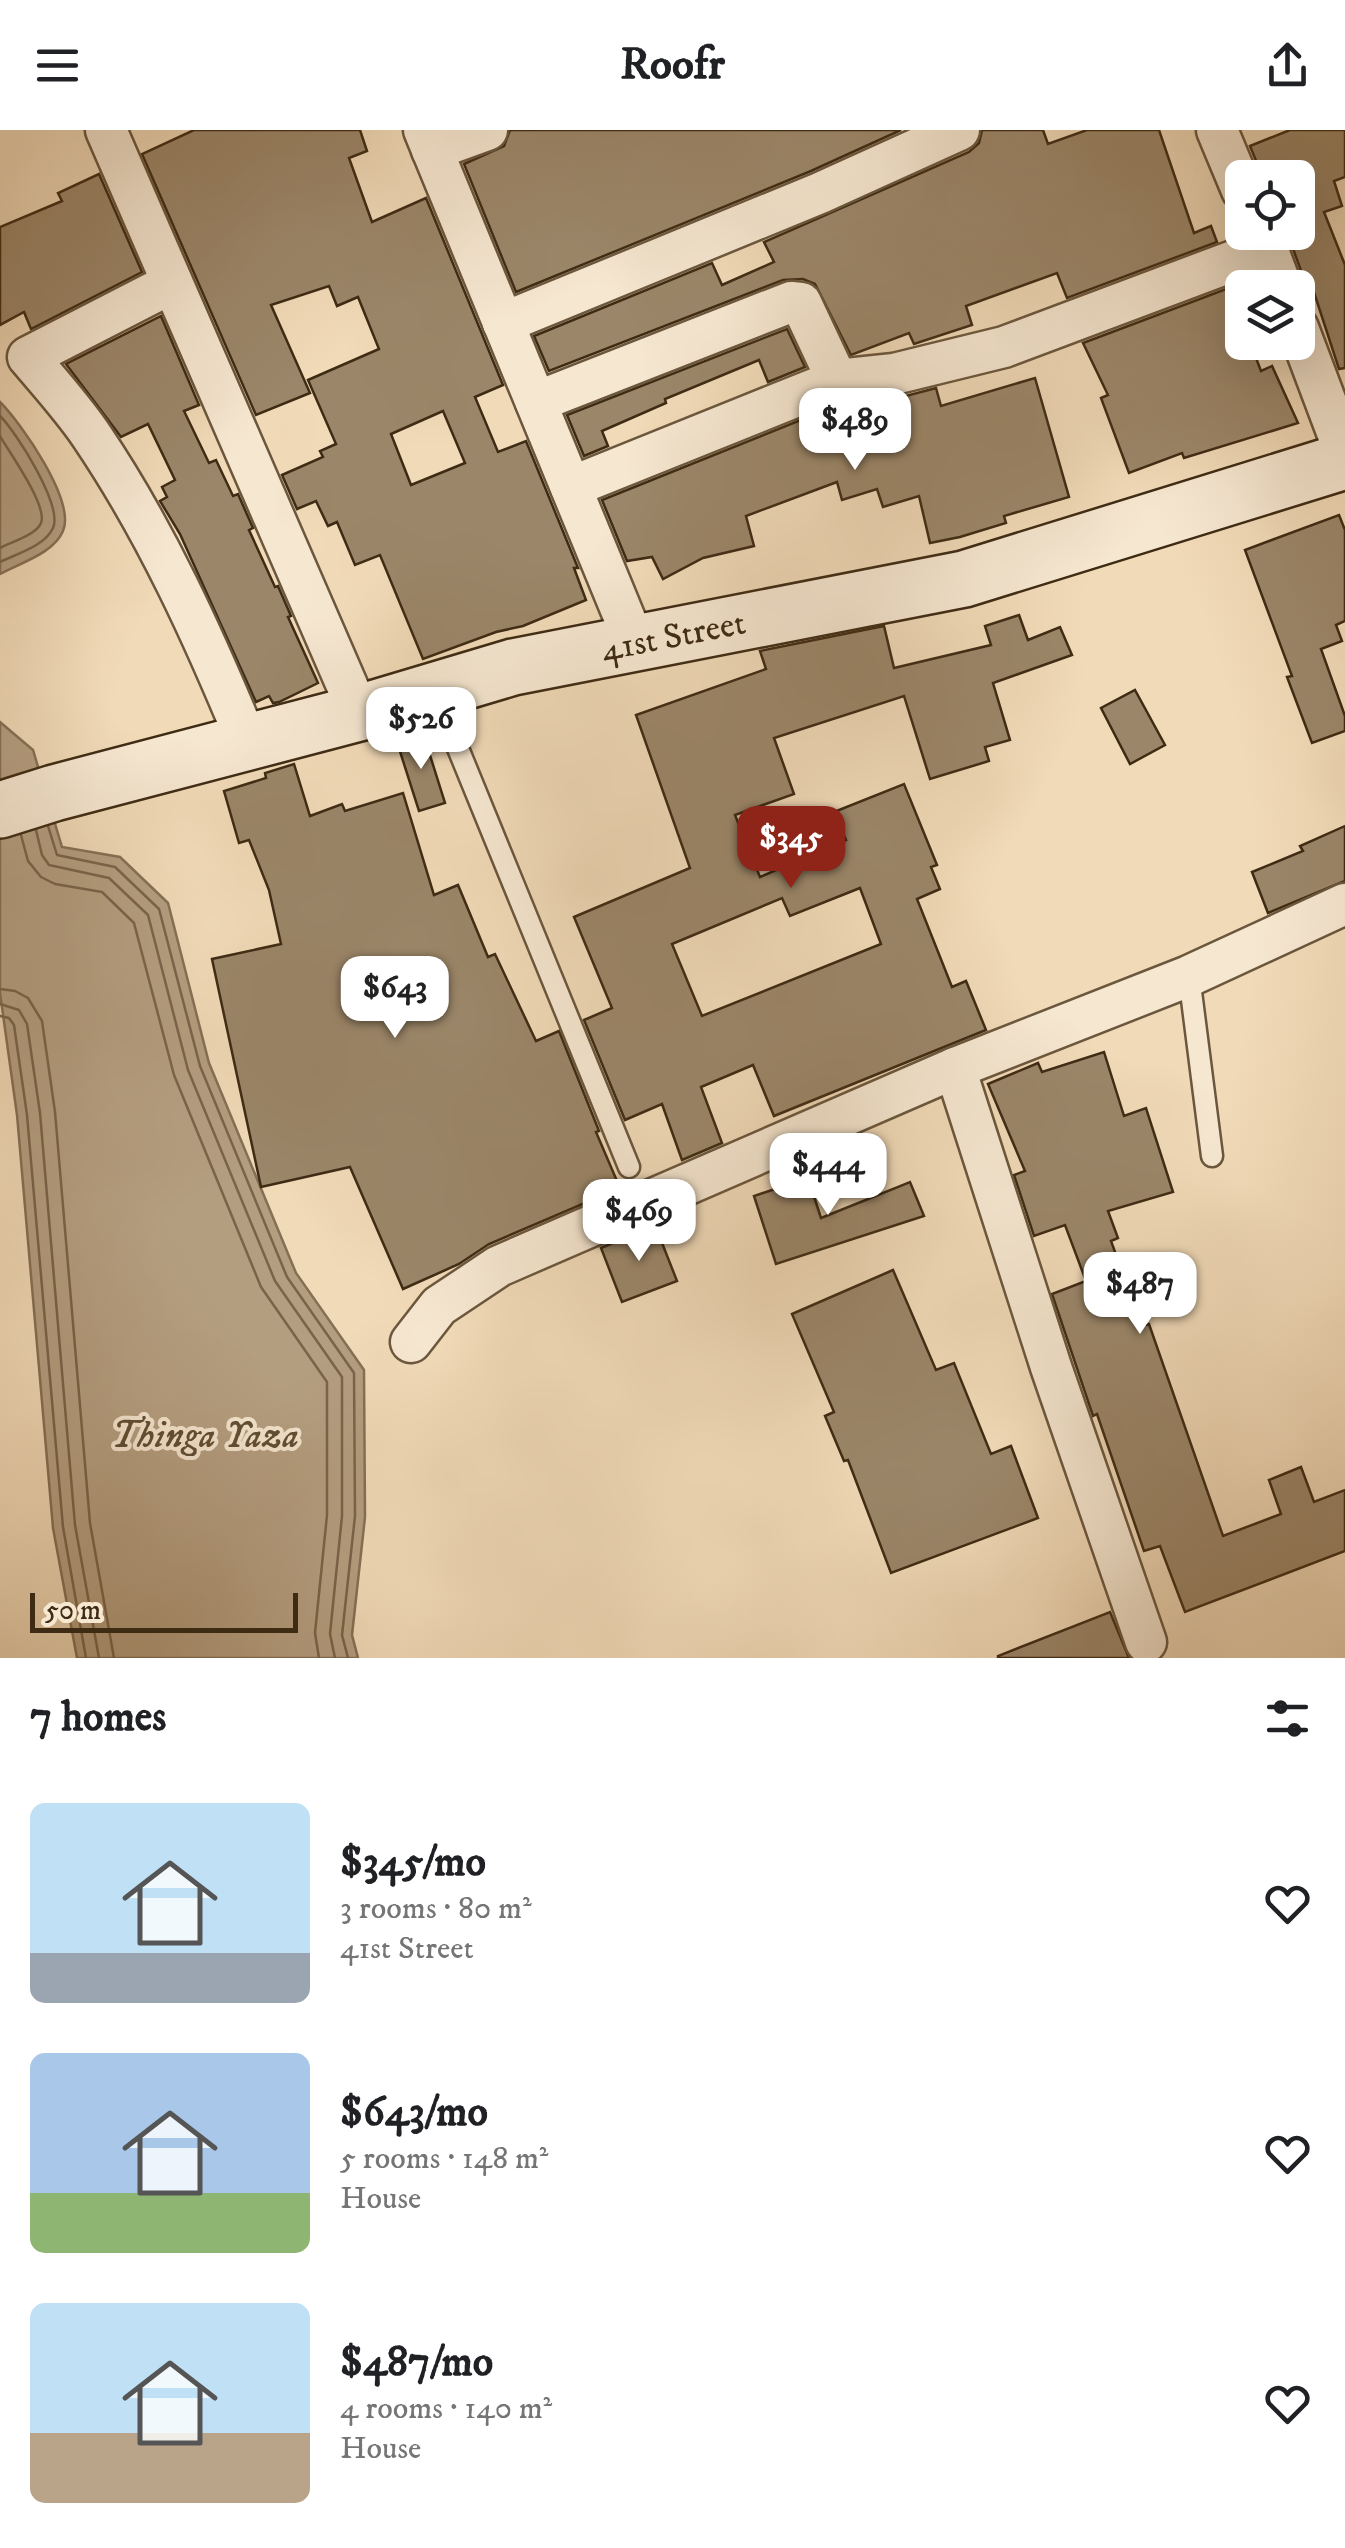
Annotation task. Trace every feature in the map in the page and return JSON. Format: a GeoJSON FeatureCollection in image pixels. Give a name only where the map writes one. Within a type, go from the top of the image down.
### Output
{"type":"FeatureCollection","features":[{"type":"Feature","properties":{"kind":"main road","name":"41st Street"},"geometry":{"type":"LineString","coordinates":[[0,810],[248,744],[513,667],[964,580],[1345,461]]}},
{"type":"Feature","properties":{"kind":"street"},"geometry":{"type":"LineString","coordinates":[[106,130],[359,713]]}},
{"type":"Feature","properties":{"kind":"street"},"geometry":{"type":"LineString","coordinates":[[486,130],[428,140],[634,642]]}},
{"type":"Feature","properties":{"kind":"street"},"geometry":{"type":"LineString","coordinates":[[503,323],[820,193],[959,130]]}},
{"type":"Feature","properties":{"kind":"street"},"geometry":{"type":"LineString","coordinates":[[1217,130],[1230,160]]}},
{"type":"Feature","properties":{"kind":"street"},"geometry":{"type":"LineString","coordinates":[[570,487],[837,380],[894,374],[1004,347],[1240,250]]}},
{"type":"Feature","properties":{"kind":"street"},"geometry":{"type":"LineString","coordinates":[[172,284],[14,348],[89,433],[133,503],[200,630],[248,744]]}},
{"type":"Feature","properties":{"kind":"street"},"geometry":{"type":"LineString","coordinates":[[536,402],[791,302],[801,302],[837,380]]}},
{"type":"Feature","properties":{"kind":"street"},"geometry":{"type":"LineString","coordinates":[[1310,360],[1345,454]]}},
{"type":"Feature","properties":{"kind":"street"},"geometry":{"type":"LineString","coordinates":[[412,1342],[440,1306],[499,1266],[955,1068],[1188,976],[1345,904]]}},
{"type":"Feature","properties":{"kind":"street"},"geometry":{"type":"LineString","coordinates":[[955,1068],[1051,1367],[1146,1642]]}},
{"type":"Feature","properties":{"kind":"lane"},"geometry":{"type":"LineString","coordinates":[[435,690],[629,1167]]}},
{"type":"Feature","properties":{"kind":"lane"},"geometry":{"type":"LineString","coordinates":[[1188,976],[1212,1156]]}},
{"type":"Feature","properties":{"kind":"water"},"geometry":{"type":"Polygon","coordinates":[[[0,402],[44,463],[62,501],[65,518],[59,539],[36,557],[0,574],[0,402]]]}},
{"type":"Feature","properties":{"kind":"water","name":"Thinga Yaza"},"geometry":{"type":"Polygon","coordinates":[[[0,722],[33,750],[62,847],[120,857],[168,903],[209,1063],[296,1273],[364,1370],[365,1517],[352,1635],[358,1658],[77,1658],[53,1528],[17,1115],[0,993],[0,722]]]}},
{"type":"Feature","properties":{"kind":"building"},"geometry":{"type":"Polygon","coordinates":[[[194,130],[360,130],[367,151],[349,158],[372,222],[426,198],[503,385],[475,397],[498,452],[526,441],[578,568],[574,568],[586,600],[523,626],[423,659],[380,555],[355,565],[337,522],[328,526],[316,501],[297,509],[282,475],[323,457],[320,451],[336,444],[308,380],[379,349],[358,297],[337,306],[329,286],[271,305],[310,393],[256,415],[142,154],[194,130]],[[443,411],[391,434],[411,485],[465,463],[443,411]]]}},
{"type":"Feature","properties":{"kind":"building"},"geometry":{"type":"Polygon","coordinates":[[[510,130],[901,130],[516,292],[464,164],[504,146],[510,130]]]}},
{"type":"Feature","properties":{"kind":"building"},"geometry":{"type":"Polygon","coordinates":[[[982,130],[1043,130],[1048,144],[1087,130],[1159,130],[1194,233],[1211,226],[1217,242],[1067,298],[1057,273],[966,306],[972,325],[914,344],[909,333],[851,355],[815,284],[803,279],[783,280],[549,371],[534,336],[712,263],[722,285],[774,262],[764,242],[969,152],[979,143],[982,130]]]}},
{"type":"Feature","properties":{"kind":"building"},"geometry":{"type":"Polygon","coordinates":[[[1290,130],[1345,130],[1345,177],[1334,181],[1342,206],[1324,212],[1345,265],[1345,368],[1339,369],[1315,295],[1315,270],[1301,270],[1293,250],[1315,250],[1315,160],[1256,160],[1250,146],[1290,130]]]}},
{"type":"Feature","properties":{"kind":"building"},"geometry":{"type":"Polygon","coordinates":[[[99,174],[142,272],[31,329],[24,312],[0,325],[0,227],[62,201],[58,193],[99,174]]]}},
{"type":"Feature","properties":{"kind":"building"},"geometry":{"type":"Polygon","coordinates":[[[1225,289],[1225,360],[1257,360],[1261,371],[1272,366],[1298,423],[1184,458],[1182,453],[1129,473],[1101,398],[1108,395],[1083,343],[1225,289]]]}},
{"type":"Feature","properties":{"kind":"building"},"geometry":{"type":"Polygon","coordinates":[[[161,316],[199,405],[184,411],[209,463],[216,460],[233,496],[238,494],[253,528],[249,530],[275,587],[278,586],[318,683],[279,702],[273,703],[269,696],[256,702],[180,534],[160,501],[167,497],[162,487],[175,480],[148,424],[121,437],[66,364],[161,316]]]}},
{"type":"Feature","properties":{"kind":"building"},"geometry":{"type":"Polygon","coordinates":[[[787,329],[805,367],[768,382],[759,360],[665,399],[666,403],[602,431],[608,446],[584,456],[567,415],[787,329]]]}},
{"type":"Feature","properties":{"kind":"building"},"geometry":{"type":"Polygon","coordinates":[[[1035,378],[1069,497],[1004,516],[1006,523],[960,537],[930,543],[919,496],[883,507],[877,489],[842,500],[837,482],[746,516],[754,546],[703,558],[663,579],[652,557],[627,561],[602,500],[843,403],[871,400],[872,405],[936,388],[941,406],[1035,378]]]}},
{"type":"Feature","properties":{"kind":"building"},"geometry":{"type":"Polygon","coordinates":[[[1339,515],[1345,530],[1345,621],[1336,625],[1342,641],[1321,649],[1345,716],[1345,731],[1312,743],[1287,677],[1292,676],[1245,550],[1339,515]]]}},
{"type":"Feature","properties":{"kind":"building"},"geometry":{"type":"Polygon","coordinates":[[[1019,615],[1028,640],[1060,627],[1072,655],[993,683],[1010,740],[985,747],[989,761],[930,779],[904,696],[774,738],[794,794],[735,815],[760,877],[846,840],[834,812],[904,784],[937,865],[931,867],[940,889],[917,899],[952,987],[966,981],[986,1030],[774,1116],[753,1065],[701,1087],[722,1143],[682,1160],[662,1104],[625,1120],[584,1020],[612,1008],[574,917],[690,868],[636,715],[766,669],[760,651],[884,626],[894,668],[991,645],[985,626],[1019,615]],[[860,888],[790,916],[782,898],[672,944],[702,1016],[881,944],[860,888]]]}},
{"type":"Feature","properties":{"kind":"building"},"geometry":{"type":"Polygon","coordinates":[[[1135,690],[1165,745],[1130,764],[1101,708],[1135,690]]]}},
{"type":"Feature","properties":{"kind":"building"},"geometry":{"type":"Polygon","coordinates":[[[423,733],[445,803],[419,811],[397,742],[423,733]]]}},
{"type":"Feature","properties":{"kind":"building"},"geometry":{"type":"Polygon","coordinates":[[[294,764],[310,816],[342,804],[345,811],[403,793],[434,895],[458,885],[488,957],[495,954],[536,1041],[559,1031],[620,1188],[489,1244],[459,1264],[403,1289],[350,1167],[261,1187],[212,959],[281,944],[269,890],[249,840],[239,843],[224,791],[294,764]]]}},
{"type":"Feature","properties":{"kind":"building"},"geometry":{"type":"Polygon","coordinates":[[[1345,826],[1345,881],[1268,913],[1252,872],[1303,851],[1300,846],[1345,826]]]}},
{"type":"Feature","properties":{"kind":"building"},"geometry":{"type":"Polygon","coordinates":[[[1104,1052],[1124,1116],[1146,1108],[1173,1192],[1108,1211],[1118,1238],[1111,1241],[1142,1326],[1149,1324],[1223,1536],[1281,1514],[1269,1480],[1301,1467],[1314,1502],[1345,1490],[1345,1551],[1185,1612],[1160,1546],[1144,1551],[1052,1294],[1086,1281],[1065,1225],[1034,1236],[1014,1175],[1025,1171],[988,1084],[1038,1063],[1042,1072],[1104,1052]]]}},
{"type":"Feature","properties":{"kind":"building"},"geometry":{"type":"Polygon","coordinates":[[[808,1178],[821,1218],[910,1182],[924,1216],[776,1264],[754,1196],[808,1178]]]}},
{"type":"Feature","properties":{"kind":"building"},"geometry":{"type":"Polygon","coordinates":[[[655,1225],[677,1281],[622,1302],[601,1248],[655,1225]]]}},
{"type":"Feature","properties":{"kind":"building"},"geometry":{"type":"Polygon","coordinates":[[[893,1270],[936,1370],[954,1363],[991,1454],[1011,1446],[1038,1518],[891,1573],[848,1460],[844,1461],[825,1416],[834,1412],[792,1314],[893,1270]]]}},
{"type":"Feature","properties":{"kind":"building"},"geometry":{"type":"Polygon","coordinates":[[[1110,1612],[1129,1658],[998,1658],[998,1656],[1110,1612]]]}}]}
